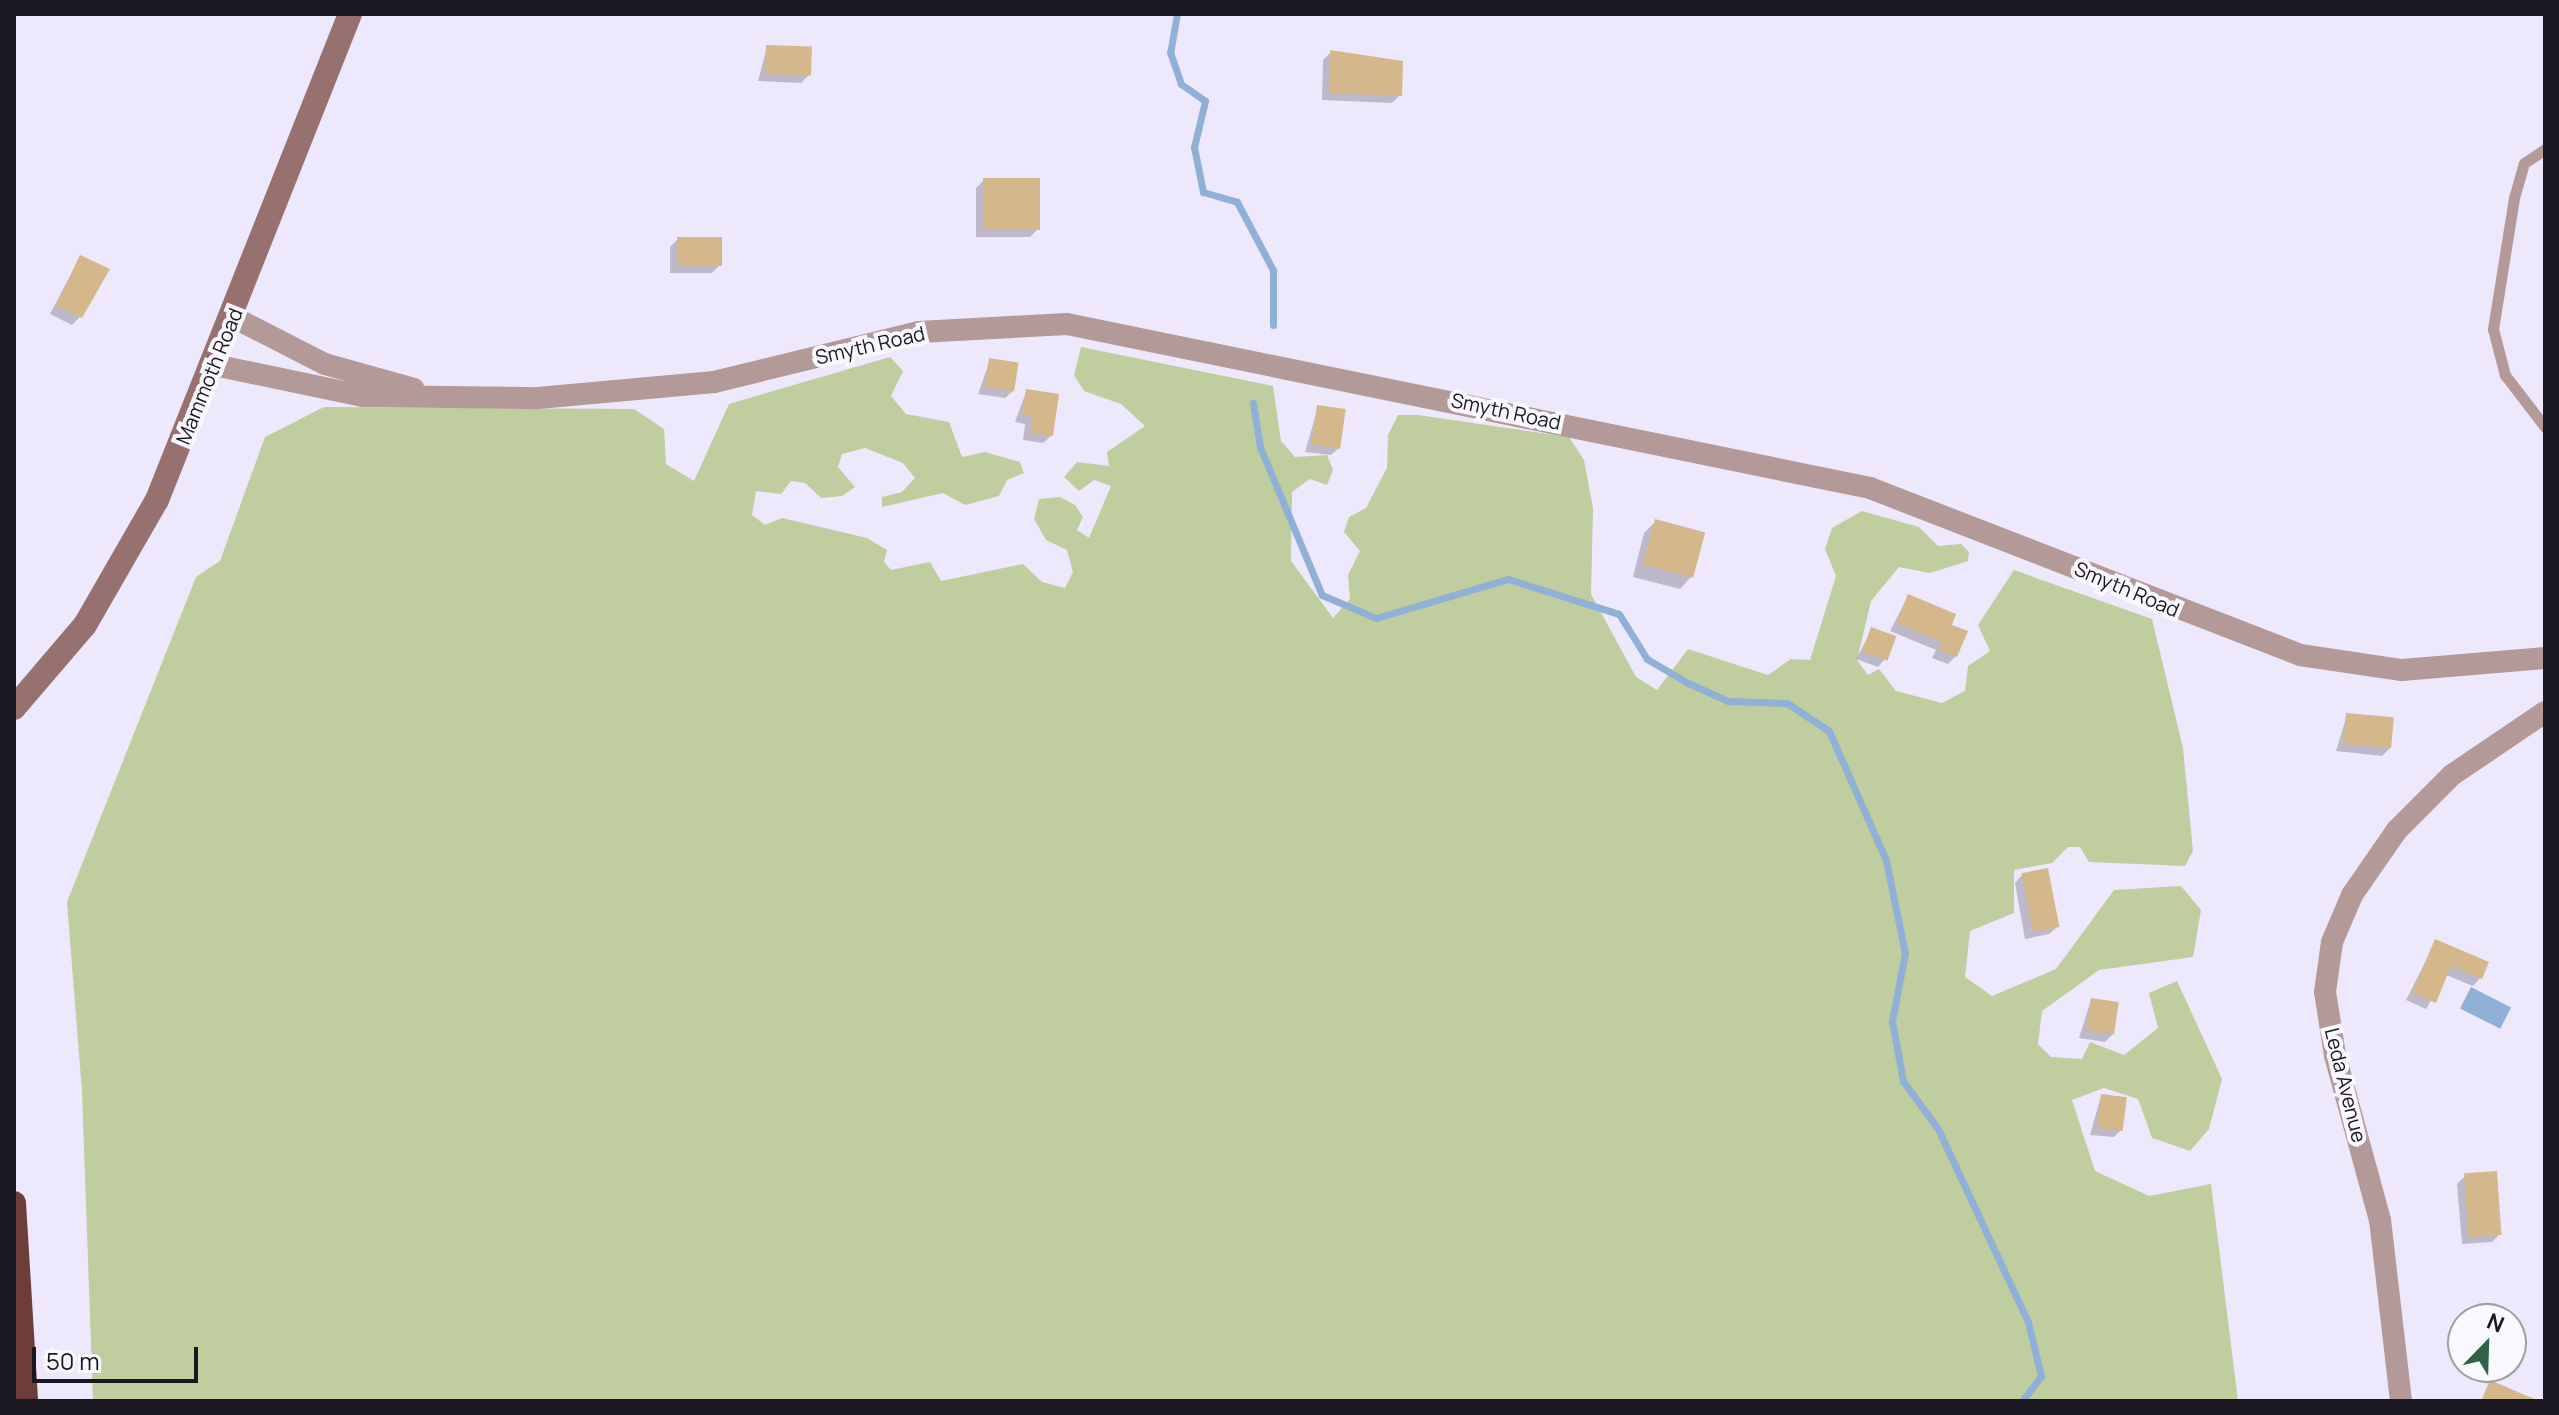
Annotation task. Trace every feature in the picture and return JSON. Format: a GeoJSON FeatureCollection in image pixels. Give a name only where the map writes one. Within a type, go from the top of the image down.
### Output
{"type":"FeatureCollection","features":[{"type":"Feature","properties":{"kind":"highway"},"geometry":{"type":"LineString","coordinates":[[14,1203],[26,1401]]}},
{"type":"Feature","properties":{"kind":"main road","name":"Mammoth Road"},"geometry":{"type":"LineString","coordinates":[[14,708],[118,574],[214,365],[350,14]]}},
{"type":"Feature","properties":{"kind":"street","name":"Smyth Road"},"geometry":{"type":"LineString","coordinates":[[233,317],[325,364],[442,395]]}},
{"type":"Feature","properties":{"kind":"street","name":"Smyth Road"},"geometry":{"type":"LineString","coordinates":[[214,365],[363,396],[538,398],[672,389],[919,332],[1011,322],[1082,326],[1870,488],[2300,655],[2402,670],[2545,658]]}},
{"type":"Feature","properties":{"kind":"street","name":"Leda Avenue"},"geometry":{"type":"LineString","coordinates":[[2401,1401],[2380,1220],[2335,1055],[2325,992],[2332,942],[2352,895],[2397,830],[2452,775],[2545,712]]}},
{"type":"Feature","properties":{"kind":"lane"},"geometry":{"type":"LineString","coordinates":[[2545,149],[2524,163],[2514,198],[2493,329],[2505,375],[2545,427]]}},
{"type":"Feature","properties":{"kind":"green space"},"geometry":{"type":"Polygon","coordinates":[[[1081,347],[1273,386],[1281,441],[1295,457],[1327,455],[1333,470],[1327,485],[1310,479],[1292,492],[1291,561],[1333,618],[1350,599],[1348,575],[1360,551],[1344,532],[1349,517],[1366,508],[1387,468],[1388,435],[1398,415],[1418,415],[1569,437],[1584,460],[1593,508],[1591,594],[1636,677],[1657,690],[1688,649],[1768,675],[1791,659],[1810,660],[1836,576],[1825,549],[1832,528],[1862,511],[1919,527],[1938,546],[1961,544],[1969,552],[1968,561],[1930,573],[1899,567],[1871,601],[1857,660],[1868,675],[1879,669],[1896,691],[1942,703],[1965,691],[1968,666],[1990,651],[1978,625],[2014,570],[2152,619],[2183,748],[2193,851],[2185,866],[2089,862],[2080,847],[2068,847],[2052,863],[2014,870],[2014,913],[1970,931],[1965,977],[1992,996],[2056,969],[2114,890],[2181,886],[2201,910],[2193,957],[2099,970],[2042,1011],[2038,1044],[2051,1057],[2082,1059],[2090,1042],[2124,1055],[2158,1028],[2149,993],[2177,981],[2222,1079],[2209,1129],[2190,1151],[2152,1138],[2138,1099],[2104,1088],[2072,1100],[2095,1171],[2149,1196],[2211,1184],[2238,1401],[93,1401],[82,1092],[67,902],[196,577],[220,561],[265,437],[324,407],[634,409],[664,429],[666,464],[694,481],[729,404],[890,357],[903,371],[891,396],[906,414],[949,422],[962,457],[985,452],[1020,462],[1024,473],[1007,480],[999,496],[965,505],[943,493],[882,507],[882,497],[902,492],[915,478],[903,463],[865,448],[842,454],[838,467],[855,487],[842,496],[821,498],[805,483],[791,481],[781,494],[756,491],[752,515],[765,525],[782,518],[867,538],[887,550],[884,562],[891,570],[930,562],[941,581],[1023,564],[1042,582],[1065,588],[1073,572],[1067,550],[1046,540],[1034,519],[1039,499],[1060,497],[1075,505],[1083,517],[1077,530],[1089,538],[1111,486],[1094,480],[1079,491],[1064,477],[1077,462],[1109,466],[1107,452],[1145,426],[1121,404],[1084,391],[1074,375],[1081,347]]]}},
{"type":"Feature","properties":{"kind":"water"},"geometry":{"type":"Polygon","coordinates":[[[2471,987],[2511,1007],[2500,1029],[2460,1008],[2471,987]]]}},
{"type":"Feature","properties":{"kind":"building"},"geometry":{"type":"Polygon","coordinates":[[[766,45],[812,47],[811,76],[765,74],[766,45]]]}},
{"type":"Feature","properties":{"kind":"building"},"geometry":{"type":"Polygon","coordinates":[[[1330,50],[1403,61],[1402,96],[1329,93],[1330,50]]]}},
{"type":"Feature","properties":{"kind":"building"},"geometry":{"type":"Polygon","coordinates":[[[983,178],[1040,178],[1040,230],[983,230],[983,178]]]}},
{"type":"Feature","properties":{"kind":"building"},"geometry":{"type":"Polygon","coordinates":[[[677,237],[722,237],[722,266],[677,266],[677,237]]]}},
{"type":"Feature","properties":{"kind":"building"},"geometry":{"type":"Polygon","coordinates":[[[80,255],[110,269],[82,318],[56,306],[80,255]]]}},
{"type":"Feature","properties":{"kind":"building"},"geometry":{"type":"Polygon","coordinates":[[[989,358],[1019,363],[1014,391],[984,387],[989,358]]]}},
{"type":"Feature","properties":{"kind":"building"},"geometry":{"type":"Polygon","coordinates":[[[1026,389],[1059,394],[1053,436],[1030,433],[1032,417],[1022,415],[1026,389]]]}},
{"type":"Feature","properties":{"kind":"building"},"geometry":{"type":"Polygon","coordinates":[[[1317,405],[1346,409],[1340,449],[1311,445],[1317,405]]]}},
{"type":"Feature","properties":{"kind":"building"},"geometry":{"type":"Polygon","coordinates":[[[1655,519],[1705,532],[1693,578],[1643,564],[1655,519]]]}},
{"type":"Feature","properties":{"kind":"building"},"geometry":{"type":"Polygon","coordinates":[[[1908,594],[1956,614],[1952,625],[1968,631],[1957,657],[1939,650],[1942,642],[1896,623],[1908,594]]]}},
{"type":"Feature","properties":{"kind":"building"},"geometry":{"type":"Polygon","coordinates":[[[1871,627],[1896,636],[1887,661],[1862,651],[1871,627]]]}},
{"type":"Feature","properties":{"kind":"building"},"geometry":{"type":"Polygon","coordinates":[[[2346,713],[2394,717],[2391,748],[2343,744],[2346,713]]]}},
{"type":"Feature","properties":{"kind":"building"},"geometry":{"type":"Polygon","coordinates":[[[2048,868],[2059,927],[2033,932],[2021,873],[2048,868]]]}},
{"type":"Feature","properties":{"kind":"building"},"geometry":{"type":"Polygon","coordinates":[[[2435,939],[2489,962],[2482,979],[2451,966],[2436,1003],[2412,993],[2435,939]]]}},
{"type":"Feature","properties":{"kind":"building"},"geometry":{"type":"Polygon","coordinates":[[[2091,998],[2119,1002],[2114,1035],[2086,1031],[2091,998]]]}},
{"type":"Feature","properties":{"kind":"building"},"geometry":{"type":"Polygon","coordinates":[[[2101,1094],[2127,1097],[2123,1131],[2097,1128],[2101,1094]]]}},
{"type":"Feature","properties":{"kind":"building"},"geometry":{"type":"Polygon","coordinates":[[[2497,1171],[2501,1235],[2469,1237],[2464,1173],[2497,1171]]]}},
{"type":"Feature","properties":{"kind":"building"},"geometry":{"type":"Polygon","coordinates":[[[2489,1383],[2497,1383],[2539,1401],[2481,1401],[2489,1383]]]}},
{"type":"Feature","properties":{"kind":"waterway"},"geometry":{"type":"LineString","coordinates":[[1177,14],[1170,52],[1181,84],[1205,101],[1194,147],[1203,192],[1237,202],[1273,270],[1273,325]]}},
{"type":"Feature","properties":{"kind":"waterway"},"geometry":{"type":"LineString","coordinates":[[1253,403],[1260,447],[1322,595],[1376,618],[1508,579],[1619,614],[1647,659],[1688,683],[1728,701],[1787,703],[1829,731],[1886,860],[1905,953],[1892,1021],[1903,1081],[1938,1129],[2028,1322],[2041,1376],[2022,1401]]}}]}
